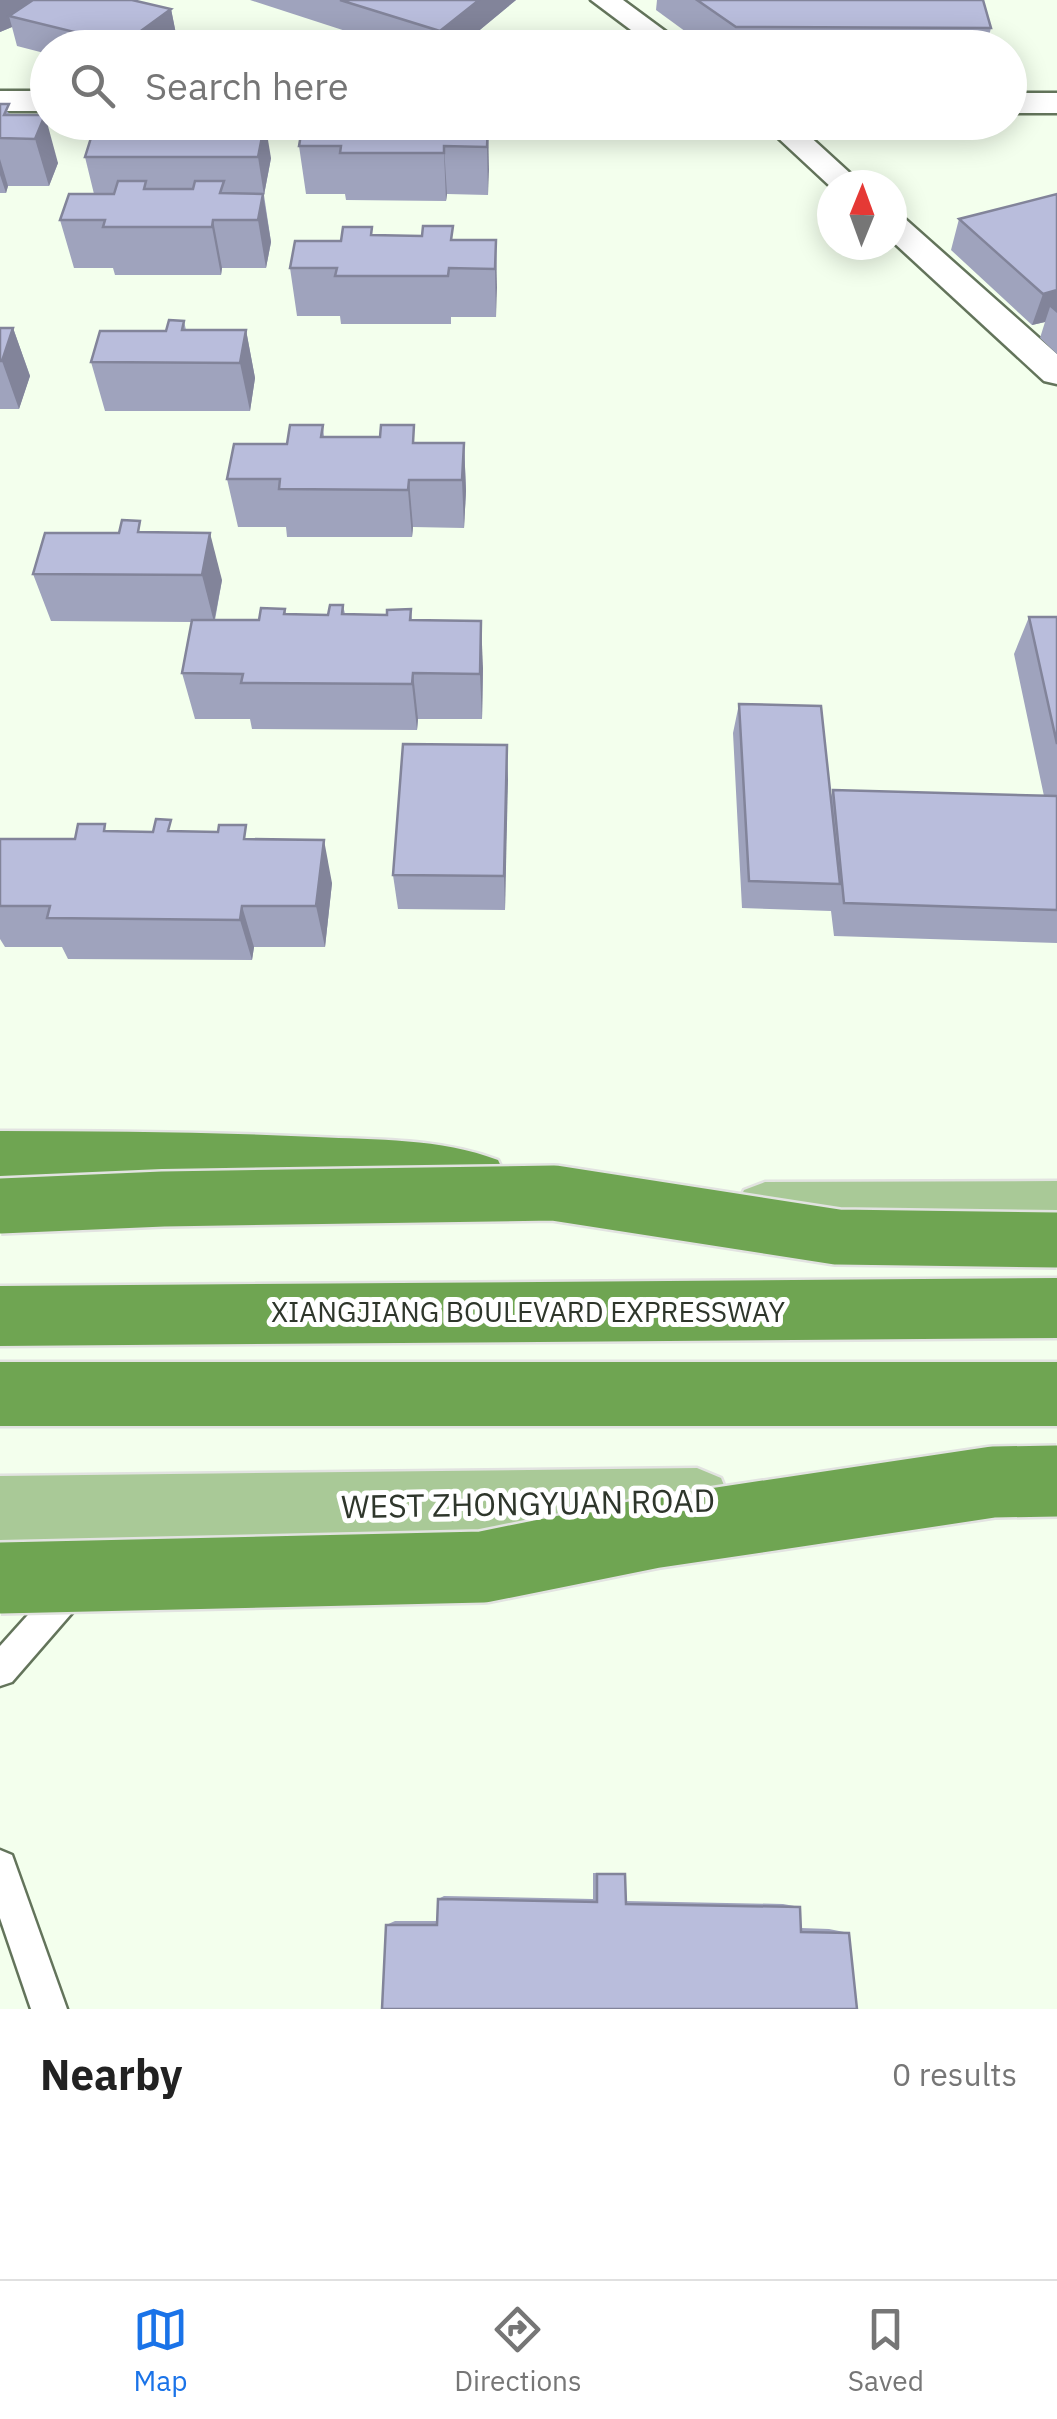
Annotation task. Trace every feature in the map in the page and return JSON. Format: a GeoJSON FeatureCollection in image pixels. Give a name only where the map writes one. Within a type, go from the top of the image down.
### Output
{"type":"FeatureCollection","features":[{"type":"Feature","properties":{"kind":"highway"},"geometry":{"type":"LineString","coordinates":[[0,1158],[184,1158],[420,1168],[837,1237],[1057,1240]]}},
{"type":"Feature","properties":{"kind":"highway"},"geometry":{"type":"LineString","coordinates":[[0,1209],[183,1199],[554,1193]]}},
{"type":"Feature","properties":{"kind":"highway","name":"XIANGJIANG BOULEVARD EXPRESSWAY"},"geometry":{"type":"LineString","coordinates":[[0,1316],[1057,1308]]}},
{"type":"Feature","properties":{"kind":"highway"},"geometry":{"type":"LineString","coordinates":[[0,1394],[1057,1394]]}},
{"type":"Feature","properties":{"kind":"highway"},"geometry":{"type":"LineString","coordinates":[[1,1578],[483,1567],[652,1533],[993,1482],[1057,1482]]}},
{"type":"Feature","properties":{"kind":"main road"},"geometry":{"type":"LineString","coordinates":[[0,1209],[1057,1209]]}},
{"type":"Feature","properties":{"kind":"main road","name":"WEST ZHONGYUAN ROAD"},"geometry":{"type":"LineString","coordinates":[[0,1510],[1057,1498]]}},
{"type":"Feature","properties":{"kind":"street"},"geometry":{"type":"LineString","coordinates":[[605,0],[648,30]]}},
{"type":"Feature","properties":{"kind":"street"},"geometry":{"type":"LineString","coordinates":[[0,100],[30,101]]}},
{"type":"Feature","properties":{"kind":"street"},"geometry":{"type":"LineString","coordinates":[[1027,103],[1057,103]]}},
{"type":"Feature","properties":{"kind":"street"},"geometry":{"type":"LineString","coordinates":[[797,140],[831,170]]}},
{"type":"Feature","properties":{"kind":"street"},"geometry":{"type":"LineString","coordinates":[[907,238],[1057,373]]}},
{"type":"Feature","properties":{"kind":"lane"},"geometry":{"type":"LineString","coordinates":[[0,1670],[144,1508]]}},
{"type":"Feature","properties":{"kind":"lane"},"geometry":{"type":"LineString","coordinates":[[0,1866],[49,2009]]}},
{"type":"Feature","properties":{"kind":"building"},"geometry":{"type":"Polygon","coordinates":[[[33,0],[132,0],[171,9],[142,30],[66,30],[9,16],[33,0]]]}},
{"type":"Feature","properties":{"kind":"building"},"geometry":{"type":"Polygon","coordinates":[[[340,0],[479,0],[437,30],[340,0]]]}},
{"type":"Feature","properties":{"kind":"building"},"geometry":{"type":"Polygon","coordinates":[[[697,0],[983,0],[991,28],[736,27],[697,0]]]}},
{"type":"Feature","properties":{"kind":"building"},"geometry":{"type":"Polygon","coordinates":[[[0,104],[9,104],[4,115],[30,115],[30,139],[0,138],[0,104]]]}},
{"type":"Feature","properties":{"kind":"building"},"geometry":{"type":"Polygon","coordinates":[[[90,140],[261,140],[258,157],[85,157],[90,140]]]}},
{"type":"Feature","properties":{"kind":"building"},"geometry":{"type":"Polygon","coordinates":[[[300,140],[487,140],[487,147],[444,146],[444,153],[340,153],[341,146],[299,146],[300,140]]]}},
{"type":"Feature","properties":{"kind":"building"},"geometry":{"type":"Polygon","coordinates":[[[118,181],[146,181],[144,189],[193,189],[195,181],[224,181],[220,193],[263,194],[258,220],[213,220],[212,227],[103,227],[105,220],[60,220],[69,194],[114,194],[118,181]]]}},
{"type":"Feature","properties":{"kind":"building"},"geometry":{"type":"Polygon","coordinates":[[[1057,194],[1057,290],[1043,294],[959,219],[1057,194]]]}},
{"type":"Feature","properties":{"kind":"building"},"geometry":{"type":"Polygon","coordinates":[[[423,226],[453,226],[451,240],[496,240],[495,269],[449,268],[448,276],[335,276],[337,268],[290,268],[295,241],[341,241],[343,227],[372,227],[371,235],[422,236],[423,226]]]}},
{"type":"Feature","properties":{"kind":"building"},"geometry":{"type":"Polygon","coordinates":[[[169,320],[184,321],[182,330],[246,330],[240,363],[91,362],[100,331],[166,331],[169,320]]]}},
{"type":"Feature","properties":{"kind":"building"},"geometry":{"type":"Polygon","coordinates":[[[0,328],[13,328],[2,361],[0,361],[0,328]]]}},
{"type":"Feature","properties":{"kind":"building"},"geometry":{"type":"Polygon","coordinates":[[[290,425],[323,425],[321,437],[380,437],[381,425],[414,425],[413,443],[464,443],[462,480],[409,480],[408,490],[279,489],[280,479],[227,479],[234,444],[287,444],[290,425]]]}},
{"type":"Feature","properties":{"kind":"building"},"geometry":{"type":"Polygon","coordinates":[[[122,520],[140,521],[138,532],[210,533],[202,575],[33,574],[45,533],[119,533],[122,520]]]}},
{"type":"Feature","properties":{"kind":"building"},"geometry":{"type":"Polygon","coordinates":[[[330,605],[343,605],[342,614],[387,615],[387,610],[411,609],[410,620],[481,621],[480,674],[413,673],[412,684],[241,683],[243,674],[182,673],[192,620],[259,620],[261,608],[285,609],[284,614],[328,615],[330,605]]]}},
{"type":"Feature","properties":{"kind":"building"},"geometry":{"type":"Polygon","coordinates":[[[1029,617],[1057,617],[1057,744],[1029,617]]]}},
{"type":"Feature","properties":{"kind":"building"},"geometry":{"type":"Polygon","coordinates":[[[739,704],[821,706],[840,884],[749,881],[739,704]]]}},
{"type":"Feature","properties":{"kind":"building"},"geometry":{"type":"Polygon","coordinates":[[[403,744],[507,745],[504,876],[393,875],[403,744]]]}},
{"type":"Feature","properties":{"kind":"building"},"geometry":{"type":"Polygon","coordinates":[[[833,790],[1057,796],[1057,910],[844,903],[833,790]]]}},
{"type":"Feature","properties":{"kind":"building"},"geometry":{"type":"Polygon","coordinates":[[[156,819],[171,820],[168,831],[218,832],[219,825],[246,825],[244,839],[324,840],[316,906],[242,906],[240,920],[47,918],[50,906],[0,906],[0,839],[75,839],[78,824],[105,824],[104,831],[153,832],[156,819]]]}},
{"type":"Feature","properties":{"kind":"building"},"geometry":{"type":"Polygon","coordinates":[[[597,1874],[625,1874],[626,1904],[800,1907],[801,1932],[849,1933],[857,2009],[382,2009],[386,1925],[437,1925],[438,1899],[597,1902],[597,1874]]]}}]}
